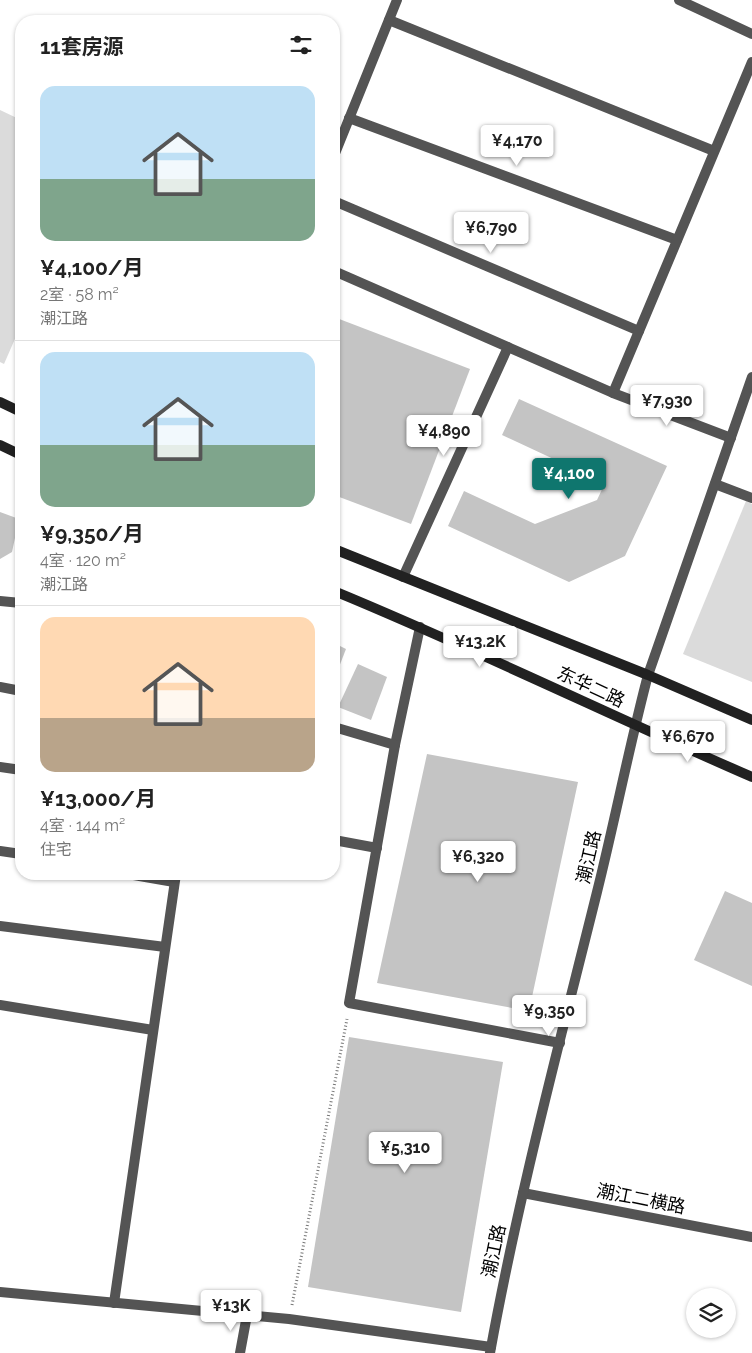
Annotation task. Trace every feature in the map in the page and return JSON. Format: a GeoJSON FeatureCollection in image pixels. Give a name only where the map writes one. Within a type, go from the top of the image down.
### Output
{"type":"FeatureCollection","features":[{"type":"Feature","properties":{"kind":"main road"},"geometry":{"type":"LineString","coordinates":[[0,402],[15,409]]}},
{"type":"Feature","properties":{"kind":"main road"},"geometry":{"type":"LineString","coordinates":[[0,445],[15,452]]}},
{"type":"Feature","properties":{"kind":"main road","name":"东华二路"},"geometry":{"type":"LineString","coordinates":[[340,551],[648,675],[752,720]]}},
{"type":"Feature","properties":{"kind":"main road","name":"东华二路"},"geometry":{"type":"LineString","coordinates":[[340,594],[420,627],[634,726],[752,776]]}},
{"type":"Feature","properties":{"kind":"street"},"geometry":{"type":"LineString","coordinates":[[340,141],[397,0]]}},
{"type":"Feature","properties":{"kind":"street"},"geometry":{"type":"LineString","coordinates":[[679,0],[752,34]]}},
{"type":"Feature","properties":{"kind":"street"},"geometry":{"type":"LineString","coordinates":[[389,20],[714,151]]}},
{"type":"Feature","properties":{"kind":"street"},"geometry":{"type":"LineString","coordinates":[[613,393],[752,62]]}},
{"type":"Feature","properties":{"kind":"street"},"geometry":{"type":"LineString","coordinates":[[349,118],[677,240]]}},
{"type":"Feature","properties":{"kind":"street"},"geometry":{"type":"LineString","coordinates":[[340,204],[639,331]]}},
{"type":"Feature","properties":{"kind":"street"},"geometry":{"type":"LineString","coordinates":[[340,274],[613,393],[731,438]]}},
{"type":"Feature","properties":{"kind":"street"},"geometry":{"type":"LineString","coordinates":[[403,577],[508,347]]}},
{"type":"Feature","properties":{"kind":"street","name":"潮江路"},"geometry":{"type":"LineString","coordinates":[[490,1350],[523,1193],[598,890],[634,726],[648,675],[752,377]]}},
{"type":"Feature","properties":{"kind":"street"},"geometry":{"type":"LineString","coordinates":[[715,484],[752,498]]}},
{"type":"Feature","properties":{"kind":"street"},"geometry":{"type":"LineString","coordinates":[[0,601],[15,603]]}},
{"type":"Feature","properties":{"kind":"street"},"geometry":{"type":"LineString","coordinates":[[420,627],[395,745],[350,1003],[560,1044]]}},
{"type":"Feature","properties":{"kind":"street"},"geometry":{"type":"LineString","coordinates":[[0,687],[15,690]]}},
{"type":"Feature","properties":{"kind":"street"},"geometry":{"type":"LineString","coordinates":[[340,729],[395,745]]}},
{"type":"Feature","properties":{"kind":"street"},"geometry":{"type":"LineString","coordinates":[[0,767],[15,769]]}},
{"type":"Feature","properties":{"kind":"street"},"geometry":{"type":"LineString","coordinates":[[340,841],[378,848]]}},
{"type":"Feature","properties":{"kind":"street"},"geometry":{"type":"LineString","coordinates":[[0,851],[15,853]]}},
{"type":"Feature","properties":{"kind":"street"},"geometry":{"type":"LineString","coordinates":[[114,1303],[175,880]]}},
{"type":"Feature","properties":{"kind":"street"},"geometry":{"type":"LineString","coordinates":[[0,926],[165,947]]}},
{"type":"Feature","properties":{"kind":"street"},"geometry":{"type":"LineString","coordinates":[[0,1005],[153,1030]]}},
{"type":"Feature","properties":{"kind":"street","name":"潮江二横路"},"geometry":{"type":"LineString","coordinates":[[523,1193],[752,1237]]}},
{"type":"Feature","properties":{"kind":"street"},"geometry":{"type":"LineString","coordinates":[[0,1292],[289,1319],[490,1350]]}},
{"type":"Feature","properties":{"kind":"street"},"geometry":{"type":"LineString","coordinates":[[240,1353],[247,1315]]}},
{"type":"Feature","properties":{"kind":"path"},"geometry":{"type":"LineString","coordinates":[[289,1319],[350,1003]]}},
{"type":"Feature","properties":{"kind":"shaded area"},"geometry":{"type":"Polygon","coordinates":[[[0,110],[15,117],[15,339],[4,364],[0,362],[0,110]]]}},
{"type":"Feature","properties":{"kind":"shaded area"},"geometry":{"type":"Polygon","coordinates":[[[746,501],[752,504],[752,682],[683,654],[746,501]]]}},
{"type":"Feature","properties":{"kind":"building"},"geometry":{"type":"Polygon","coordinates":[[[340,319],[470,369],[411,524],[340,497],[340,319]]]}},
{"type":"Feature","properties":{"kind":"building"},"geometry":{"type":"Polygon","coordinates":[[[519,399],[667,466],[625,556],[569,582],[448,526],[464,491],[535,524],[597,500],[605,483],[502,435],[519,399]]]}},
{"type":"Feature","properties":{"kind":"building"},"geometry":{"type":"Polygon","coordinates":[[[0,512],[15,518],[15,538],[12,552],[0,559],[0,512]]]}},
{"type":"Feature","properties":{"kind":"building"},"geometry":{"type":"Polygon","coordinates":[[[340,646],[346,649],[340,664],[340,646]]]}},
{"type":"Feature","properties":{"kind":"building"},"geometry":{"type":"Polygon","coordinates":[[[358,664],[387,677],[371,720],[340,708],[340,703],[358,664]]]}},
{"type":"Feature","properties":{"kind":"building"},"geometry":{"type":"Polygon","coordinates":[[[427,754],[578,782],[529,1011],[377,983],[427,754]]]}},
{"type":"Feature","properties":{"kind":"building"},"geometry":{"type":"Polygon","coordinates":[[[725,891],[752,903],[752,986],[694,960],[725,891]]]}},
{"type":"Feature","properties":{"kind":"building"},"geometry":{"type":"Polygon","coordinates":[[[349,1037],[503,1062],[461,1312],[308,1287],[349,1037]]]}}]}
